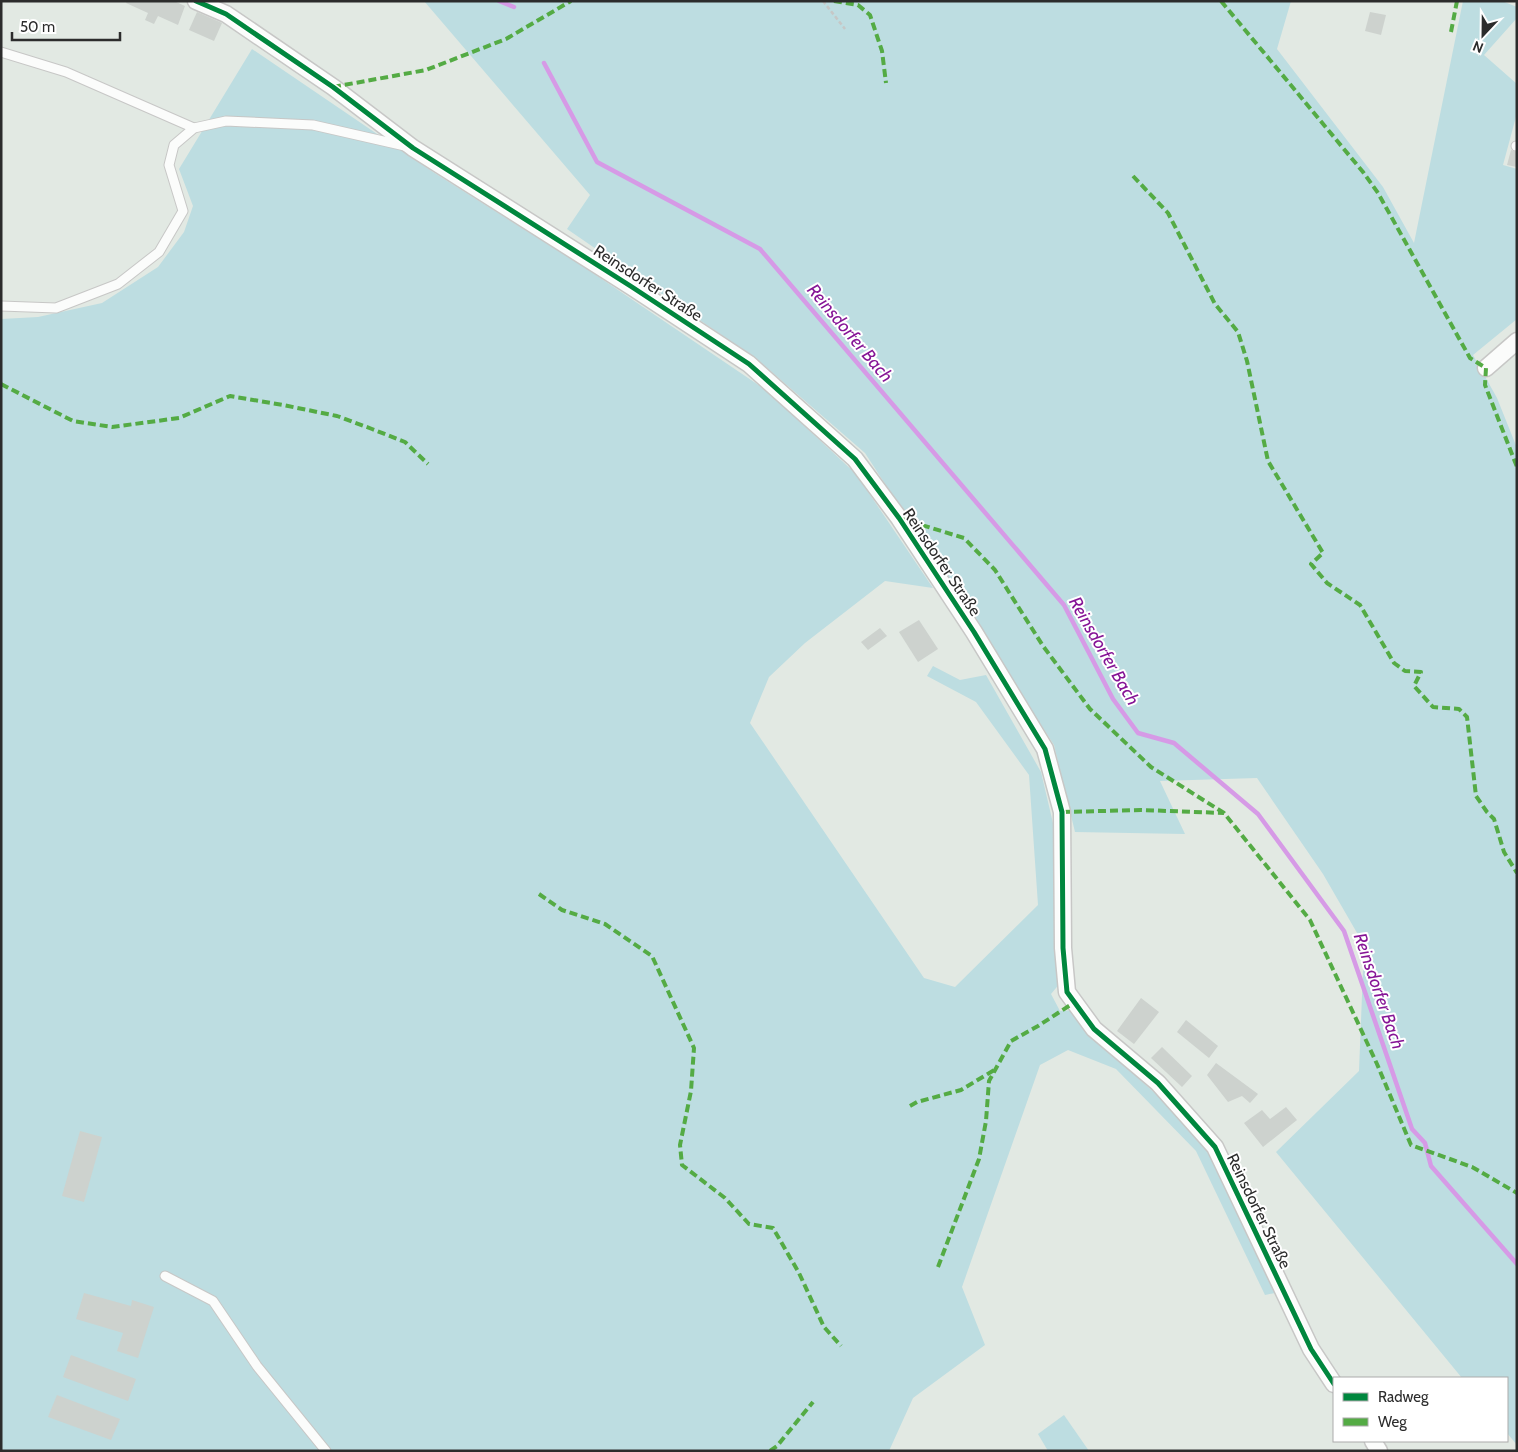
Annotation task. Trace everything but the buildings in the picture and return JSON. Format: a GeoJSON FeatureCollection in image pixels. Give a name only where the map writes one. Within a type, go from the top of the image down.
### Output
{"type":"FeatureCollection","features":[{"type":"Feature","properties":{"kind":"street","name":"Reinsdorfer Straße"},"geometry":{"type":"LineString","coordinates":[[196,1],[226,14],[333,87],[413,148],[632,287],[748,364],[855,459],[899,518],[974,632],[1045,749],[1062,812],[1063,948],[1067,992],[1094,1029],[1158,1083],[1215,1147],[1311,1349],[1333,1382]]}},
{"type":"Feature","properties":{"kind":"street"},"geometry":{"type":"LineString","coordinates":[[1486,368],[1517,341]]}},
{"type":"Feature","properties":{"kind":"lane"},"geometry":{"type":"LineString","coordinates":[[1,52],[66,72],[194,128]]}},
{"type":"Feature","properties":{"kind":"lane"},"geometry":{"type":"LineString","coordinates":[[1,306],[56,308],[118,284],[159,252],[183,210],[169,165],[174,145],[194,128],[226,121],[313,125],[413,148]]}},
{"type":"Feature","properties":{"kind":"lane"},"geometry":{"type":"LineString","coordinates":[[165,1276],[213,1301],[257,1366],[326,1451]]}},
{"type":"Feature","properties":{"kind":"path"},"geometry":{"type":"LineString","coordinates":[[822,1],[844,29]]}},
{"type":"Feature","properties":{"kind":"shaded area"},"geometry":{"type":"Polygon","coordinates":[[[424,1],[1291,1],[1277,49],[1383,187],[1414,243],[1463,1],[1502,1],[1517,7],[1517,18],[1484,55],[1517,84],[1517,113],[1503,165],[1517,169],[1517,319],[1473,355],[1497,398],[1517,448],[1517,1445],[1508,1434],[1508,1377],[1461,1377],[1276,1152],[1359,1071],[1364,945],[1323,874],[1257,778],[1160,781],[1185,834],[1075,832],[1054,745],[865,453],[758,360],[567,229],[590,195],[424,1]]]}},
{"type":"Feature","properties":{"kind":"shaded area"},"geometry":{"type":"Polygon","coordinates":[[[252,49],[433,172],[587,269],[766,390],[856,474],[933,588],[885,581],[805,643],[769,677],[750,723],[924,978],[955,987],[1038,905],[1029,775],[976,702],[927,676],[933,666],[960,680],[986,675],[1041,772],[1056,836],[1061,982],[1051,994],[1060,1011],[1076,1010],[1090,1035],[1176,1112],[1211,1154],[1275,1293],[1265,1295],[1196,1151],[1116,1069],[1068,1050],[1040,1065],[962,1287],[985,1345],[913,1398],[889,1451],[1,1451],[1,319],[38,317],[102,303],[158,267],[184,232],[193,206],[179,169],[252,49]]]}},
{"type":"Feature","properties":{"kind":"shaded area"},"geometry":{"type":"Polygon","coordinates":[[[1064,1415],[1089,1451],[1048,1451],[1038,1434],[1064,1415]]]}},
{"type":"Feature","properties":{"kind":"waterway","name":"Reinsdorfer Bach"},"geometry":{"type":"LineString","coordinates":[[499,1],[514,7]]}},
{"type":"Feature","properties":{"kind":"waterway","name":"Reinsdorfer Bach"},"geometry":{"type":"LineString","coordinates":[[544,63],[597,162],[760,249],[1064,605],[1113,699],[1138,733],[1174,743],[1258,814],[1344,931],[1412,1129],[1425,1143],[1431,1166],[1517,1264]]}},
{"type":"Feature","properties":{"kind":"marked path"},"geometry":{"type":"LineString","coordinates":[[333,87],[426,70],[506,39],[571,1]]}},
{"type":"Feature","properties":{"kind":"marked path"},"geometry":{"type":"LineString","coordinates":[[834,1],[858,5],[870,15],[882,51],[886,83]]}},
{"type":"Feature","properties":{"kind":"marked path"},"geometry":{"type":"LineString","coordinates":[[1221,1],[1363,172],[1378,193],[1470,358],[1486,368],[1485,385],[1517,467]]}},
{"type":"Feature","properties":{"kind":"marked path"},"geometry":{"type":"LineString","coordinates":[[1451,32],[1457,1]]}},
{"type":"Feature","properties":{"kind":"marked path"},"geometry":{"type":"LineString","coordinates":[[1133,176],[1168,213],[1215,304],[1238,332],[1247,361],[1268,461],[1323,553],[1311,564],[1327,583],[1360,605],[1394,663],[1405,671],[1421,672],[1414,686],[1433,707],[1459,709],[1467,717],[1476,796],[1494,819],[1504,852],[1517,873]]}},
{"type":"Feature","properties":{"kind":"marked path"},"geometry":{"type":"LineString","coordinates":[[1,384],[73,421],[112,427],[179,418],[230,396],[283,405],[337,416],[405,442],[428,464]]}},
{"type":"Feature","properties":{"kind":"marked path"},"geometry":{"type":"LineString","coordinates":[[899,518],[964,538],[995,570],[1043,646],[1090,709],[1151,767],[1224,813],[1310,920],[1377,1064],[1411,1145],[1472,1167],[1517,1193]]}},
{"type":"Feature","properties":{"kind":"marked path"},"geometry":{"type":"LineString","coordinates":[[1062,812],[1141,810],[1224,813]]}},
{"type":"Feature","properties":{"kind":"marked path"},"geometry":{"type":"LineString","coordinates":[[539,894],[562,910],[605,924],[652,956],[694,1048],[691,1091],[680,1145],[682,1165],[725,1198],[749,1224],[773,1228],[799,1273],[824,1327],[841,1346]]}},
{"type":"Feature","properties":{"kind":"marked path"},"geometry":{"type":"LineString","coordinates":[[938,1267],[979,1159],[986,1121],[989,1081],[1011,1041],[1075,1002]]}},
{"type":"Feature","properties":{"kind":"marked path"},"geometry":{"type":"LineString","coordinates":[[910,1106],[917,1102],[961,1090],[996,1069]]}},
{"type":"Feature","properties":{"kind":"marked path"},"geometry":{"type":"LineString","coordinates":[[770,1451],[777,1446],[813,1402]]}},
{"type":"Feature","properties":{"kind":"cycle path"},"geometry":{"type":"LineString","coordinates":[[196,1],[226,14],[333,87],[413,148],[632,287],[749,364],[855,459],[899,518],[974,632],[1045,749],[1062,812],[1063,948],[1067,992],[1094,1029],[1158,1083],[1215,1147],[1311,1349],[1333,1382]]}}]}
